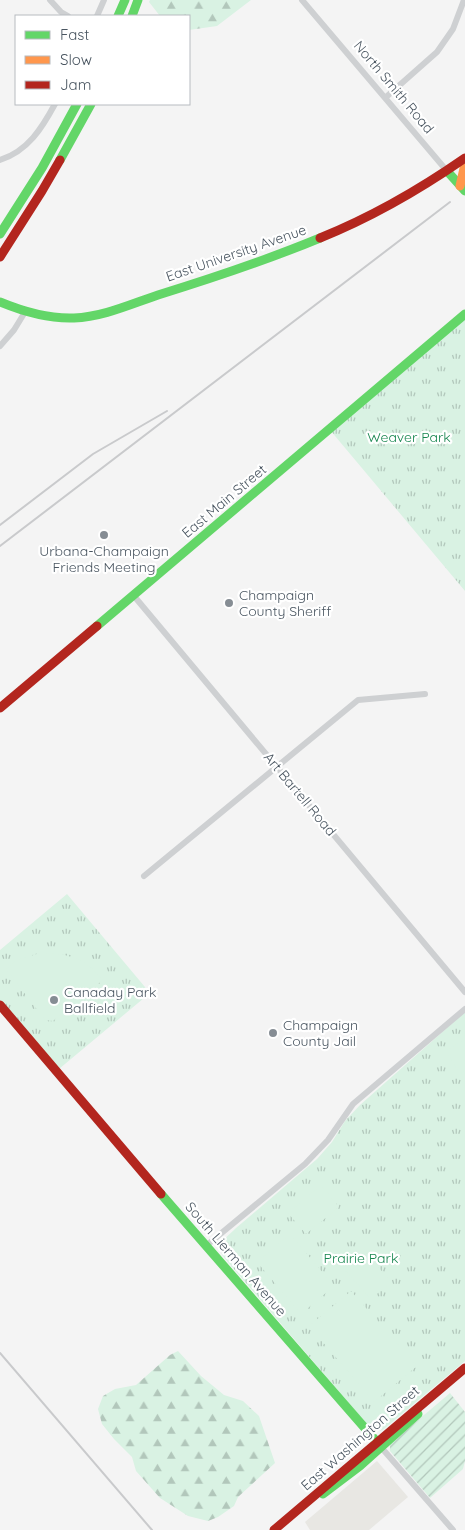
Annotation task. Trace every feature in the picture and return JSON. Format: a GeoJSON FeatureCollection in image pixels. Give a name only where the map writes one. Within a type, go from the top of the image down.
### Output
{"type":"FeatureCollection","features":[{"type":"Feature","properties":{"kind":"main road"},"geometry":{"type":"LineString","coordinates":[[118,15],[125,0]]}},
{"type":"Feature","properties":{"kind":"main road"},"geometry":{"type":"LineString","coordinates":[[132,15],[138,0]]}},
{"type":"Feature","properties":{"kind":"main road"},"geometry":{"type":"LineString","coordinates":[[0,234],[40,171],[76,105]]}},
{"type":"Feature","properties":{"kind":"main road"},"geometry":{"type":"LineString","coordinates":[[0,257],[42,191],[90,105]]}},
{"type":"Feature","properties":{"kind":"main road","name":"East University Avenue"},"geometry":{"type":"LineString","coordinates":[[1,300],[25,312],[51,317],[90,316],[109,311],[265,260],[336,232],[397,202],[465,158]]}},
{"type":"Feature","properties":{"kind":"main road"},"geometry":{"type":"LineString","coordinates":[[463,189],[465,164]]}},
{"type":"Feature","properties":{"kind":"main road","name":"North Smith Road"},"geometry":{"type":"LineString","coordinates":[[447,171],[463,189]]}},
{"type":"Feature","properties":{"kind":"main road","name":"East Main Street"},"geometry":{"type":"LineString","coordinates":[[0,708],[465,314]]}},
{"type":"Feature","properties":{"kind":"main road","name":"South Lierman Avenue"},"geometry":{"type":"LineString","coordinates":[[0,1005],[126,1154],[379,1445]]}},
{"type":"Feature","properties":{"kind":"main road","name":"East Washington Street"},"geometry":{"type":"LineString","coordinates":[[281,1530],[379,1445],[436,1391],[465,1368]]}},
{"type":"Feature","properties":{"kind":"main road","name":"East Washington Street"},"geometry":{"type":"LineString","coordinates":[[274,1530],[386,1441],[465,1374]]}},
{"type":"Feature","properties":{"kind":"street"},"geometry":{"type":"LineString","coordinates":[[50,0],[67,15]]}},
{"type":"Feature","properties":{"kind":"street"},"geometry":{"type":"LineString","coordinates":[[97,15],[104,0]]}},
{"type":"Feature","properties":{"kind":"street","name":"North Smith Road"},"geometry":{"type":"LineString","coordinates":[[302,0],[447,171]]}},
{"type":"Feature","properties":{"kind":"street"},"geometry":{"type":"LineString","coordinates":[[385,98],[438,52],[452,29],[464,0]]}},
{"type":"Feature","properties":{"kind":"street"},"geometry":{"type":"LineString","coordinates":[[0,160],[14,154],[32,140],[42,128],[54,105]]}},
{"type":"Feature","properties":{"kind":"street"},"geometry":{"type":"LineString","coordinates":[[0,346],[14,330],[25,312]]}},
{"type":"Feature","properties":{"kind":"street","name":"Art Bartell Road"},"geometry":{"type":"LineString","coordinates":[[134,596],[465,992]]}},
{"type":"Feature","properties":{"kind":"street"},"geometry":{"type":"LineString","coordinates":[[144,876],[358,700],[424,694]]}},
{"type":"Feature","properties":{"kind":"street"},"geometry":{"type":"LineString","coordinates":[[207,1246],[305,1164],[328,1140],[353,1104],[465,1009]]}},
{"type":"Feature","properties":{"kind":"street","name":"South Lierman Avenue"},"geometry":{"type":"LineString","coordinates":[[379,1445],[452,1530]]}},
{"type":"Feature","properties":{"kind":"shaded area"},"geometry":{"type":"Polygon","coordinates":[[[377,1461],[408,1497],[369,1530],[310,1530],[305,1522],[377,1461]]]}},
{"type":"Feature","properties":{"kind":"green space"},"geometry":{"type":"Polygon","coordinates":[[[150,0],[251,0],[217,26],[190,30],[190,15],[159,15],[149,2],[150,0]]]}},
{"type":"Feature","properties":{"kind":"green space","name":"Weaver Park"},"geometry":{"type":"Polygon","coordinates":[[[465,316],[465,591],[330,430],[465,316]]]}},
{"type":"Feature","properties":{"kind":"green space"},"geometry":{"type":"Polygon","coordinates":[[[67,894],[150,993],[59,1069],[0,1000],[0,950],[67,894]]]}},
{"type":"Feature","properties":{"kind":"green space","name":"Canaday Park Ballfield"},"geometry":{"type":"Polygon","coordinates":[[[40,953],[59,954],[75,958],[90,966],[103,980],[53,1021],[45,1020],[6,969],[17,960],[40,953]]]}},
{"type":"Feature","properties":{"kind":"green space","name":"Prairie Park"},"geometry":{"type":"Polygon","coordinates":[[[465,1012],[465,1361],[384,1429],[380,1431],[372,1430],[222,1255],[221,1247],[224,1240],[236,1228],[317,1159],[332,1142],[345,1121],[360,1105],[465,1012]]]}},
{"type":"Feature","properties":{"kind":"green space"},"geometry":{"type":"Polygon","coordinates":[[[465,1039],[465,1071],[460,1074],[446,1051],[465,1039]]]}},
{"type":"Feature","properties":{"kind":"green space"},"geometry":{"type":"Polygon","coordinates":[[[321,1185],[339,1207],[306,1234],[288,1213],[321,1185]]]}},
{"type":"Feature","properties":{"kind":"green space"},"geometry":{"type":"Polygon","coordinates":[[[290,1234],[334,1286],[301,1314],[257,1262],[290,1234]]]}},
{"type":"Feature","properties":{"kind":"green space"},"geometry":{"type":"Polygon","coordinates":[[[363,1249],[391,1282],[371,1299],[342,1267],[363,1249]]]}},
{"type":"Feature","properties":{"kind":"green space"},"geometry":{"type":"Polygon","coordinates":[[[351,1291],[417,1366],[374,1402],[309,1326],[351,1291]]]}},
{"type":"Feature","properties":{"kind":"green space"},"geometry":{"type":"Polygon","coordinates":[[[178,1351],[201,1376],[224,1395],[243,1401],[259,1416],[275,1463],[238,1497],[234,1506],[218,1517],[208,1521],[188,1516],[160,1498],[136,1471],[132,1457],[102,1424],[98,1409],[103,1396],[115,1389],[136,1385],[170,1355],[178,1351]]]}},
{"type":"Feature","properties":{"kind":"green space"},"geometry":{"type":"Polygon","coordinates":[[[450,1393],[465,1412],[465,1461],[463,1469],[430,1498],[390,1451],[390,1444],[450,1393]]]}},
{"type":"Feature","properties":{"kind":"railway"},"geometry":{"type":"LineString","coordinates":[[0,546],[450,202]]}},
{"type":"Feature","properties":{"kind":"railway"},"geometry":{"type":"LineString","coordinates":[[0,525],[93,454],[167,411]]}},
{"type":"Feature","properties":{"kind":"railway"},"geometry":{"type":"LineString","coordinates":[[0,1353],[152,1530]]}},
{"type":"Feature","properties":{"kind":"traffic: fast"},"geometry":{"type":"LineString","coordinates":[[118,15],[125,0]]}},
{"type":"Feature","properties":{"kind":"traffic: fast"},"geometry":{"type":"LineString","coordinates":[[132,15],[138,0]]}},
{"type":"Feature","properties":{"kind":"traffic: fast"},"geometry":{"type":"LineString","coordinates":[[0,234],[42,168],[76,105]]}},
{"type":"Feature","properties":{"kind":"traffic: fast"},"geometry":{"type":"LineString","coordinates":[[60,160],[90,105]]}},
{"type":"Feature","properties":{"kind":"traffic: fast"},"geometry":{"type":"LineString","coordinates":[[447,171],[465,191]]}},
{"type":"Feature","properties":{"kind":"traffic: fast"},"geometry":{"type":"LineString","coordinates":[[0,302],[27,312],[45,316],[74,318],[96,315],[240,268],[320,238]]}},
{"type":"Feature","properties":{"kind":"traffic: fast"},"geometry":{"type":"LineString","coordinates":[[97,626],[465,314]]}},
{"type":"Feature","properties":{"kind":"traffic: fast"},"geometry":{"type":"LineString","coordinates":[[161,1194],[377,1442]]}},
{"type":"Feature","properties":{"kind":"traffic: fast"},"geometry":{"type":"LineString","coordinates":[[323,1494],[360,1466],[418,1414]]}},
{"type":"Feature","properties":{"kind":"traffic: slow"},"geometry":{"type":"LineString","coordinates":[[460,186],[465,164]]}},
{"type":"Feature","properties":{"kind":"traffic: jam"},"geometry":{"type":"LineString","coordinates":[[320,238],[395,202],[465,158]]}},
{"type":"Feature","properties":{"kind":"traffic: jam"},"geometry":{"type":"LineString","coordinates":[[0,257],[60,160]]}},
{"type":"Feature","properties":{"kind":"traffic: jam"},"geometry":{"type":"LineString","coordinates":[[0,708],[97,626]]}},
{"type":"Feature","properties":{"kind":"traffic: jam"},"geometry":{"type":"LineString","coordinates":[[0,1005],[161,1194]]}},
{"type":"Feature","properties":{"kind":"traffic: jam"},"geometry":{"type":"LineString","coordinates":[[274,1530],[465,1368]]}},
{"type":"Feature","properties":{"kind":"place","name":"Urbana-Champaign Friends Meeting"},"geometry":{"type":"Point","coordinates":[104,535]}},
{"type":"Feature","properties":{"kind":"place","name":"Champaign County Sheriff"},"geometry":{"type":"Point","coordinates":[229,603]}},
{"type":"Feature","properties":{"kind":"place","name":"Canaday Park Ballfield"},"geometry":{"type":"Point","coordinates":[54,1000]}},
{"type":"Feature","properties":{"kind":"place","name":"Champaign County Jail"},"geometry":{"type":"Point","coordinates":[273,1033]}}]}
